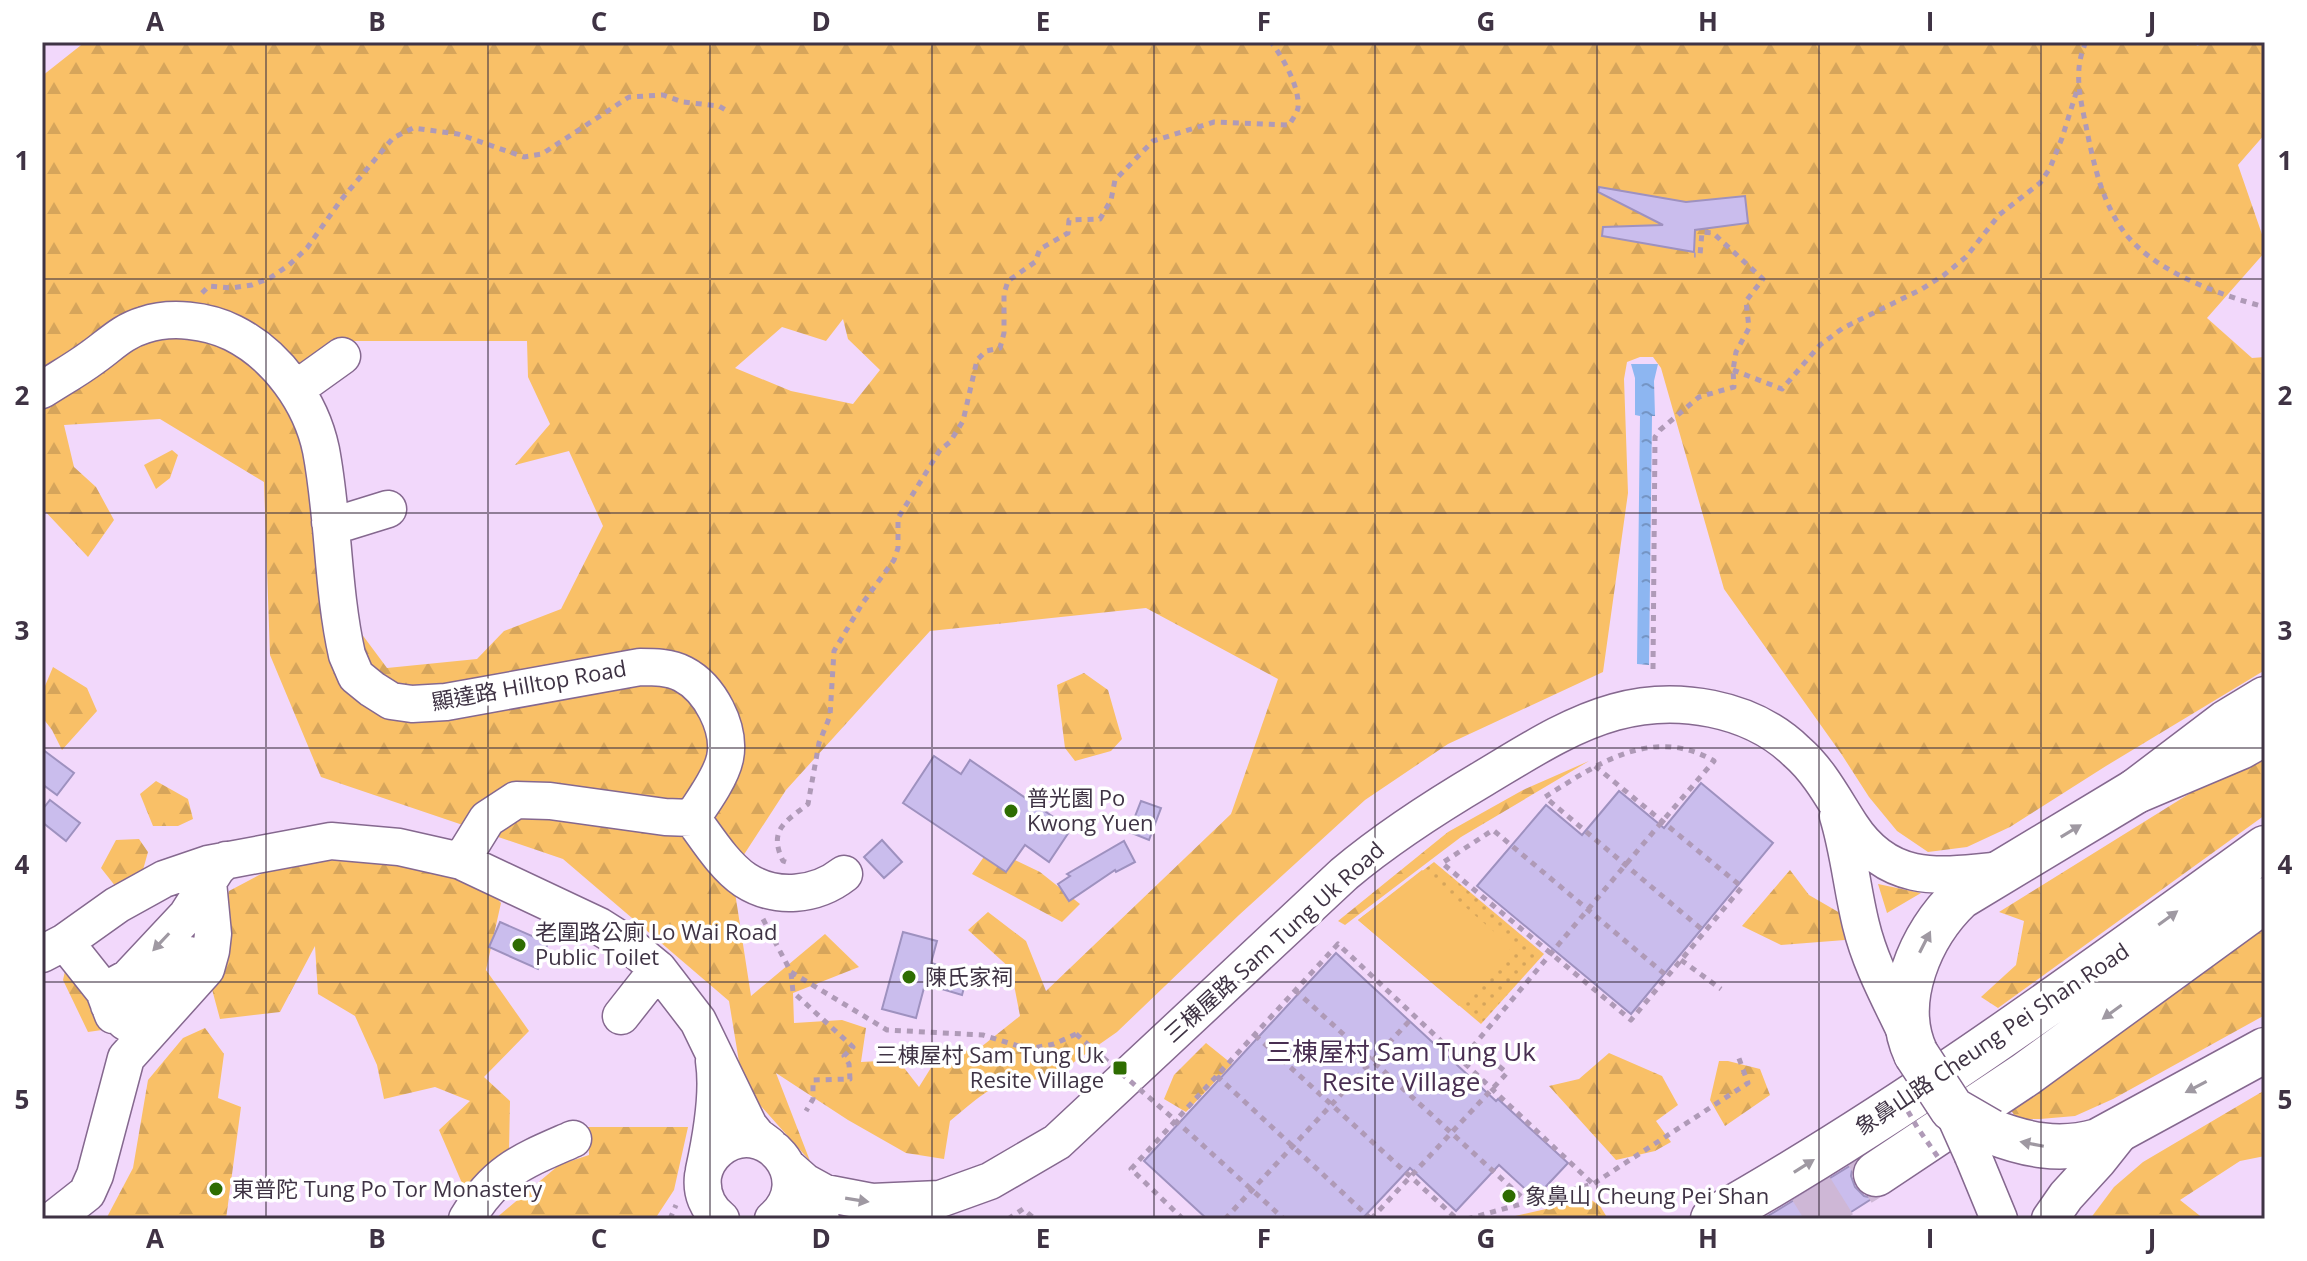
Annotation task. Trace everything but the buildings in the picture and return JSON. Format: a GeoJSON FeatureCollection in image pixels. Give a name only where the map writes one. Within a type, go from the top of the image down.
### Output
{"type":"FeatureCollection","features":[{"type":"Feature","properties":{"kind":"main road"},"geometry":{"type":"LineString","coordinates":[[2265,699],[2227,722],[2136,791],[1960,897],[1944,912],[1923,944],[1910,985],[1908,1063],[1925,1070],[1952,1109],[1970,1152],[2034,1145],[2076,1147],[2098,1141],[2265,1050]]}},
{"type":"Feature","properties":{"kind":"main road"},"geometry":{"type":"LineString","coordinates":[[2136,791],[2240,747],[2265,733]]}},
{"type":"Feature","properties":{"kind":"main road","name":"象鼻山路 Cheung Pei Shan Road"},"geometry":{"type":"LineString","coordinates":[[1713,1219],[1897,1107],[2038,1011],[2265,848]]}},
{"type":"Feature","properties":{"kind":"main road","name":"象鼻山路 Cheung Pei Shan Road"},"geometry":{"type":"LineString","coordinates":[[1876,1174],[2026,1074],[2265,900]]}},
{"type":"Feature","properties":{"kind":"street","name":"顯達路 Hilltop Road"},"geometry":{"type":"LineString","coordinates":[[42,390],[128,331],[146,324],[181,321],[217,325],[245,339],[269,358],[296,389],[321,448],[347,655],[356,676],[391,701],[412,704],[446,702],[640,667],[661,667],[683,674],[704,691],[721,720],[726,737],[725,760],[692,818]]}},
{"type":"Feature","properties":{"kind":"street"},"geometry":{"type":"LineString","coordinates":[[296,389],[342,356]]}},
{"type":"Feature","properties":{"kind":"street"},"geometry":{"type":"LineString","coordinates":[[330,522],[346,522],[388,509]]}},
{"type":"Feature","properties":{"kind":"street","name":"三棟屋路 Sam Tung Uk Road"},"geometry":{"type":"LineString","coordinates":[[904,1218],[940,1199],[990,1181],[1057,1142],[1380,844],[1414,820],[1538,746],[1616,712],[1667,705],[1711,707],[1741,717],[1772,732],[1797,751],[1832,796],[1853,830],[1891,864],[1908,872],[1946,875],[2005,870]]}},
{"type":"Feature","properties":{"kind":"street","name":"三棟屋路 Sam Tung Uk Road"},"geometry":{"type":"LineString","coordinates":[[1832,796],[1843,833],[1861,927],[1908,1063]]}},
{"type":"Feature","properties":{"kind":"street"},"geometry":{"type":"LineString","coordinates":[[461,861],[487,819],[516,800],[550,801],[692,818],[717,852],[745,880],[773,891],[808,892],[837,879]]}},
{"type":"Feature","properties":{"kind":"street","name":"三棟屋路 Sam Tung Uk Road"},"geometry":{"type":"LineString","coordinates":[[54,948],[117,905],[164,879],[194,868],[217,871],[331,841],[399,847],[461,861],[599,926],[658,969],[698,1021],[749,1126],[805,1182],[825,1193],[872,1202],[940,1199]]}},
{"type":"Feature","properties":{"kind":"street"},"geometry":{"type":"LineString","coordinates":[[54,1219],[87,1193],[99,1161],[126,1058],[203,974],[211,951],[217,871]]}},
{"type":"Feature","properties":{"kind":"street"},"geometry":{"type":"LineString","coordinates":[[107,998],[187,915],[217,871]]}},
{"type":"Feature","properties":{"kind":"street"},"geometry":{"type":"LineString","coordinates":[[107,998],[143,998],[167,979],[203,939],[212,921]]}},
{"type":"Feature","properties":{"kind":"street"},"geometry":{"type":"LineString","coordinates":[[54,948],[107,998],[123,1022],[134,1028],[152,1028]]}},
{"type":"Feature","properties":{"kind":"street"},"geometry":{"type":"LineString","coordinates":[[621,1016],[658,969]]}},
{"type":"Feature","properties":{"kind":"street"},"geometry":{"type":"LineString","coordinates":[[107,998],[126,1058]]}},
{"type":"Feature","properties":{"kind":"street"},"geometry":{"type":"LineString","coordinates":[[695,1194],[711,1130],[715,1082],[711,1045]]}},
{"type":"Feature","properties":{"kind":"street"},"geometry":{"type":"LineString","coordinates":[[2050,1219],[2126,1125]]}},
{"type":"Feature","properties":{"kind":"street"},"geometry":{"type":"LineString","coordinates":[[467,1219],[479,1199],[498,1178],[525,1161],[573,1139]]}},
{"type":"Feature","properties":{"kind":"street"},"geometry":{"type":"LineString","coordinates":[[695,1194],[714,1153],[731,1142],[751,1139],[779,1156],[791,1177],[786,1206],[773,1219]]}},
{"type":"Feature","properties":{"kind":"street"},"geometry":{"type":"LineString","coordinates":[[1970,1152],[1999,1219]]}},
{"type":"Feature","properties":{"kind":"street"},"geometry":{"type":"LineString","coordinates":[[695,1194],[721,1219]]}},
{"type":"Feature","properties":{"kind":"street"},"geometry":{"type":"LineString","coordinates":[[787,1219],[821,1219]]}},
{"type":"Feature","properties":{"kind":"path"},"geometry":{"type":"LineString","coordinates":[[837,879],[816,877],[813,868],[783,861],[777,848],[777,836],[783,823],[808,804],[819,743],[830,716],[834,651],[862,604],[894,560],[898,548],[898,518],[940,450],[950,442],[963,421],[977,360],[986,351],[1000,348],[1004,333],[1004,294],[1008,281],[1035,262],[1040,249],[1068,233],[1069,220],[1100,219],[1111,200],[1115,180],[1153,141],[1214,122],[1289,125],[1298,109],[1293,80],[1271,42]]}},
{"type":"Feature","properties":{"kind":"path"},"geometry":{"type":"LineString","coordinates":[[2086,42],[2078,64],[2078,87],[2093,160],[2105,197],[2123,230],[2160,264],[2201,285],[2265,307]]}},
{"type":"Feature","properties":{"kind":"path"},"geometry":{"type":"LineString","coordinates":[[1733,370],[1782,389],[1820,345],[1843,328],[1922,289],[1966,257],[1999,215],[2040,183],[2050,168],[2078,87]]}},
{"type":"Feature","properties":{"kind":"path"},"geometry":{"type":"LineString","coordinates":[[197,305],[200,295],[209,286],[231,288],[252,285],[270,278],[289,265],[307,248],[341,200],[393,138],[413,128],[458,134],[524,157],[542,154],[629,97],[663,95],[683,102],[719,106],[729,112]]}},
{"type":"Feature","properties":{"kind":"path"},"geometry":{"type":"LineString","coordinates":[[1653,669],[1655,437],[1699,397],[1734,387],[1736,352],[1749,328],[1746,301],[1763,279],[1713,233],[1702,232],[1700,255],[1694,255]]}},
{"type":"Feature","properties":{"kind":"path"},"geometry":{"type":"LineString","coordinates":[[1217,1076],[1371,1219],[1507,1073],[1474,1045],[1625,865],[1714,761],[1697,751],[1676,746],[1625,753],[1595,766],[1545,797],[1625,865],[1705,932]]}},
{"type":"Feature","properties":{"kind":"path"},"geometry":{"type":"LineString","coordinates":[[1595,766],[1742,887],[1631,1020],[1442,863],[1493,830],[1667,976]]}},
{"type":"Feature","properties":{"kind":"path"},"geometry":{"type":"LineString","coordinates":[[773,891],[773,908],[761,915],[791,972],[793,992],[853,1047],[844,1056],[849,1064],[850,1079],[813,1080],[813,1099],[806,1111]]}},
{"type":"Feature","properties":{"kind":"path"},"geometry":{"type":"LineString","coordinates":[[1183,1219],[1131,1169],[1338,944],[1593,1184]]}},
{"type":"Feature","properties":{"kind":"path"},"geometry":{"type":"LineString","coordinates":[[1681,960],[1721,989]]}},
{"type":"Feature","properties":{"kind":"path"},"geometry":{"type":"LineString","coordinates":[[791,972],[887,1030],[983,1035],[1028,1049],[1054,1044],[1076,1034],[1284,1219]]}},
{"type":"Feature","properties":{"kind":"path"},"geometry":{"type":"LineString","coordinates":[[1295,990],[1527,1202]]}},
{"type":"Feature","properties":{"kind":"path"},"geometry":{"type":"LineString","coordinates":[[1225,1219],[1414,1016]]}},
{"type":"Feature","properties":{"kind":"path"},"geometry":{"type":"LineString","coordinates":[[1255,1035],[1457,1219]]}},
{"type":"Feature","properties":{"kind":"path"},"geometry":{"type":"LineString","coordinates":[[1467,1219],[1593,1184],[1748,1083],[1737,1053]]}},
{"type":"Feature","properties":{"kind":"path"},"geometry":{"type":"LineString","coordinates":[[1908,1063],[1917,1127],[1970,1152]]}},
{"type":"Feature","properties":{"kind":"path"},"geometry":{"type":"LineString","coordinates":[[670,1219],[695,1194]]}},
{"type":"Feature","properties":{"kind":"path"},"geometry":{"type":"LineString","coordinates":[[1008,1219],[1023,1209],[1035,1219]]}},
{"type":"Feature","properties":{"kind":"green space"},"geometry":{"type":"Polygon","coordinates":[[[85,42],[2195,42],[2197,46],[2208,42],[2265,42],[2265,134],[2238,165],[2265,243],[2265,252],[2207,318],[2252,358],[2265,357],[2265,670],[2010,827],[1967,847],[1928,852],[1897,831],[1869,797],[1724,589],[1661,368],[1653,357],[1640,357],[1627,362],[1624,379],[1628,493],[1603,672],[1448,744],[1365,800],[1117,1032],[1047,1081],[1031,1079],[1005,1083],[983,1094],[950,1121],[944,1159],[906,1153],[776,1073],[810,1161],[743,1086],[729,1001],[563,859],[321,777],[270,655],[264,482],[160,419],[64,425],[74,467],[96,487],[114,520],[88,557],[42,508],[42,76],[85,42]],[[843,319],[826,341],[782,327],[735,368],[791,391],[853,404],[880,370],[848,339],[843,319]],[[335,341],[303,432],[361,633],[387,668],[477,659],[504,631],[561,609],[603,526],[569,451],[515,465],[550,424],[528,377],[527,341],[335,341]],[[1146,608],[930,631],[786,790],[732,873],[751,996],[825,934],[859,967],[793,993],[794,1023],[842,1020],[866,1028],[861,1062],[898,1060],[919,1087],[937,1058],[981,1047],[1020,1016],[1011,969],[968,930],[988,912],[1026,941],[1046,991],[1231,814],[1278,679],[1146,608]]]}},
{"type":"Feature","properties":{"kind":"green space"},"geometry":{"type":"Polygon","coordinates":[[[172,450],[178,455],[170,478],[156,489],[144,465],[172,450]]]}},
{"type":"Feature","properties":{"kind":"green space"},"geometry":{"type":"Polygon","coordinates":[[[53,667],[87,688],[97,711],[62,750],[42,717],[42,693],[53,667]]]}},
{"type":"Feature","properties":{"kind":"green space"},"geometry":{"type":"Polygon","coordinates":[[[1084,673],[1108,690],[1122,739],[1111,751],[1075,761],[1065,748],[1057,685],[1084,673]]]}},
{"type":"Feature","properties":{"kind":"green space"},"geometry":{"type":"Polygon","coordinates":[[[2265,751],[2265,815],[1998,1008],[1981,997],[2016,965],[2024,921],[1999,912],[2205,784],[2265,751]]]}},
{"type":"Feature","properties":{"kind":"green space"},"geometry":{"type":"Polygon","coordinates":[[[1589,761],[1461,837],[1345,925],[1338,921],[1448,832],[1523,790],[1589,761]]]}},
{"type":"Feature","properties":{"kind":"green space"},"geometry":{"type":"Polygon","coordinates":[[[156,781],[188,799],[193,819],[178,826],[153,826],[140,794],[156,781]]]}},
{"type":"Feature","properties":{"kind":"green space"},"geometry":{"type":"Polygon","coordinates":[[[139,839],[148,852],[139,884],[116,887],[101,868],[116,840],[139,839]]]}},
{"type":"Feature","properties":{"kind":"green space"},"geometry":{"type":"Polygon","coordinates":[[[449,844],[501,903],[486,970],[529,1031],[484,1077],[510,1101],[509,1151],[465,1190],[439,1130],[470,1101],[435,1087],[384,1099],[377,1065],[355,1016],[318,994],[315,946],[280,1012],[220,1019],[206,967],[229,891],[280,864],[449,844]]]}},
{"type":"Feature","properties":{"kind":"green space"},"geometry":{"type":"Polygon","coordinates":[[[990,848],[1040,872],[1080,904],[1062,922],[972,874],[990,848]]]}},
{"type":"Feature","properties":{"kind":"green space"},"geometry":{"type":"Polygon","coordinates":[[[1434,862],[1544,954],[1481,1024],[1358,920],[1434,862]]]}},
{"type":"Feature","properties":{"kind":"green space"},"geometry":{"type":"Polygon","coordinates":[[[1422,870],[1512,947],[1459,1006],[1358,920],[1422,870]]]}},
{"type":"Feature","properties":{"kind":"green space"},"geometry":{"type":"Polygon","coordinates":[[[1790,870],[1809,895],[1840,913],[1845,940],[1781,945],[1742,926],[1790,870]]]}},
{"type":"Feature","properties":{"kind":"green space"},"geometry":{"type":"Polygon","coordinates":[[[1878,884],[1921,893],[1887,913],[1878,884]]]}},
{"type":"Feature","properties":{"kind":"green space"},"geometry":{"type":"Polygon","coordinates":[[[2265,921],[2265,1015],[2113,1099],[2075,1116],[2017,1119],[2008,1106],[2265,921]]]}},
{"type":"Feature","properties":{"kind":"green space"},"geometry":{"type":"Polygon","coordinates":[[[76,970],[109,1029],[88,1032],[63,980],[65,971],[76,970]]]}},
{"type":"Feature","properties":{"kind":"green space"},"geometry":{"type":"Polygon","coordinates":[[[205,1028],[224,1054],[218,1098],[241,1107],[226,1219],[106,1219],[133,1168],[148,1080],[183,1038],[205,1028]]]}},
{"type":"Feature","properties":{"kind":"green space"},"geometry":{"type":"Polygon","coordinates":[[[1206,1043],[1232,1064],[1186,1112],[1164,1099],[1174,1075],[1206,1043]]]}},
{"type":"Feature","properties":{"kind":"green space"},"geometry":{"type":"Polygon","coordinates":[[[1609,1053],[1662,1076],[1678,1105],[1656,1121],[1671,1142],[1655,1151],[1616,1160],[1549,1086],[1579,1079],[1609,1053]]]}},
{"type":"Feature","properties":{"kind":"green space"},"geometry":{"type":"Polygon","coordinates":[[[1719,1061],[1760,1069],[1770,1095],[1725,1126],[1710,1100],[1719,1061]]]}},
{"type":"Feature","properties":{"kind":"green space"},"geometry":{"type":"Polygon","coordinates":[[[2265,1090],[2265,1156],[2240,1161],[2180,1200],[2204,1219],[2090,1219],[2114,1187],[2143,1162],[2265,1090]]]}},
{"type":"Feature","properties":{"kind":"green space"},"geometry":{"type":"Polygon","coordinates":[[[588,1127],[688,1127],[674,1190],[655,1219],[495,1219],[559,1165],[589,1155],[588,1127]]]}},
{"type":"Feature","properties":{"kind":"green space"},"geometry":{"type":"Polygon","coordinates":[[[1590,1199],[1600,1206],[1608,1219],[1502,1219],[1590,1199]]]}},
{"type":"Feature","properties":{"kind":"water"},"geometry":{"type":"Polygon","coordinates":[[[1631,364],[1658,364],[1654,381],[1655,416],[1652,416],[1649,665],[1637,664],[1640,416],[1635,415],[1635,378],[1631,364]]]}},
{"type":"Feature","properties":{"kind":"tunnel"},"geometry":{"type":"LineString","coordinates":[[1804,1219],[1876,1174]]}},
{"type":"Feature","properties":{"kind":"place","name":"普光園 Po Kwong Yuen"},"geometry":{"type":"Point","coordinates":[1011,811]}},
{"type":"Feature","properties":{"kind":"place","name":"老圍路公廁 Lo Wai Road Public Toilet"},"geometry":{"type":"Point","coordinates":[519,945]}},
{"type":"Feature","properties":{"kind":"place","name":"陳氏家祠"},"geometry":{"type":"Point","coordinates":[909,977]}},
{"type":"Feature","properties":{"kind":"place","name":"三棟屋村 Sam Tung Uk Resite Village"},"geometry":{"type":"Point","coordinates":[1120,1068]}},
{"type":"Feature","properties":{"kind":"place","name":"東普陀 Tung Po Tor Monastery"},"geometry":{"type":"Point","coordinates":[216,1189]}},
{"type":"Feature","properties":{"kind":"place","name":"象鼻山 Cheung Pei Shan"},"geometry":{"type":"Point","coordinates":[1509,1196]}},
{"type":"Feature","properties":{"kind":"district","name":"三棟屋村 Sam Tung Uk Resite Village"},"geometry":{"type":"Point","coordinates":[1401,1067]}}]}
